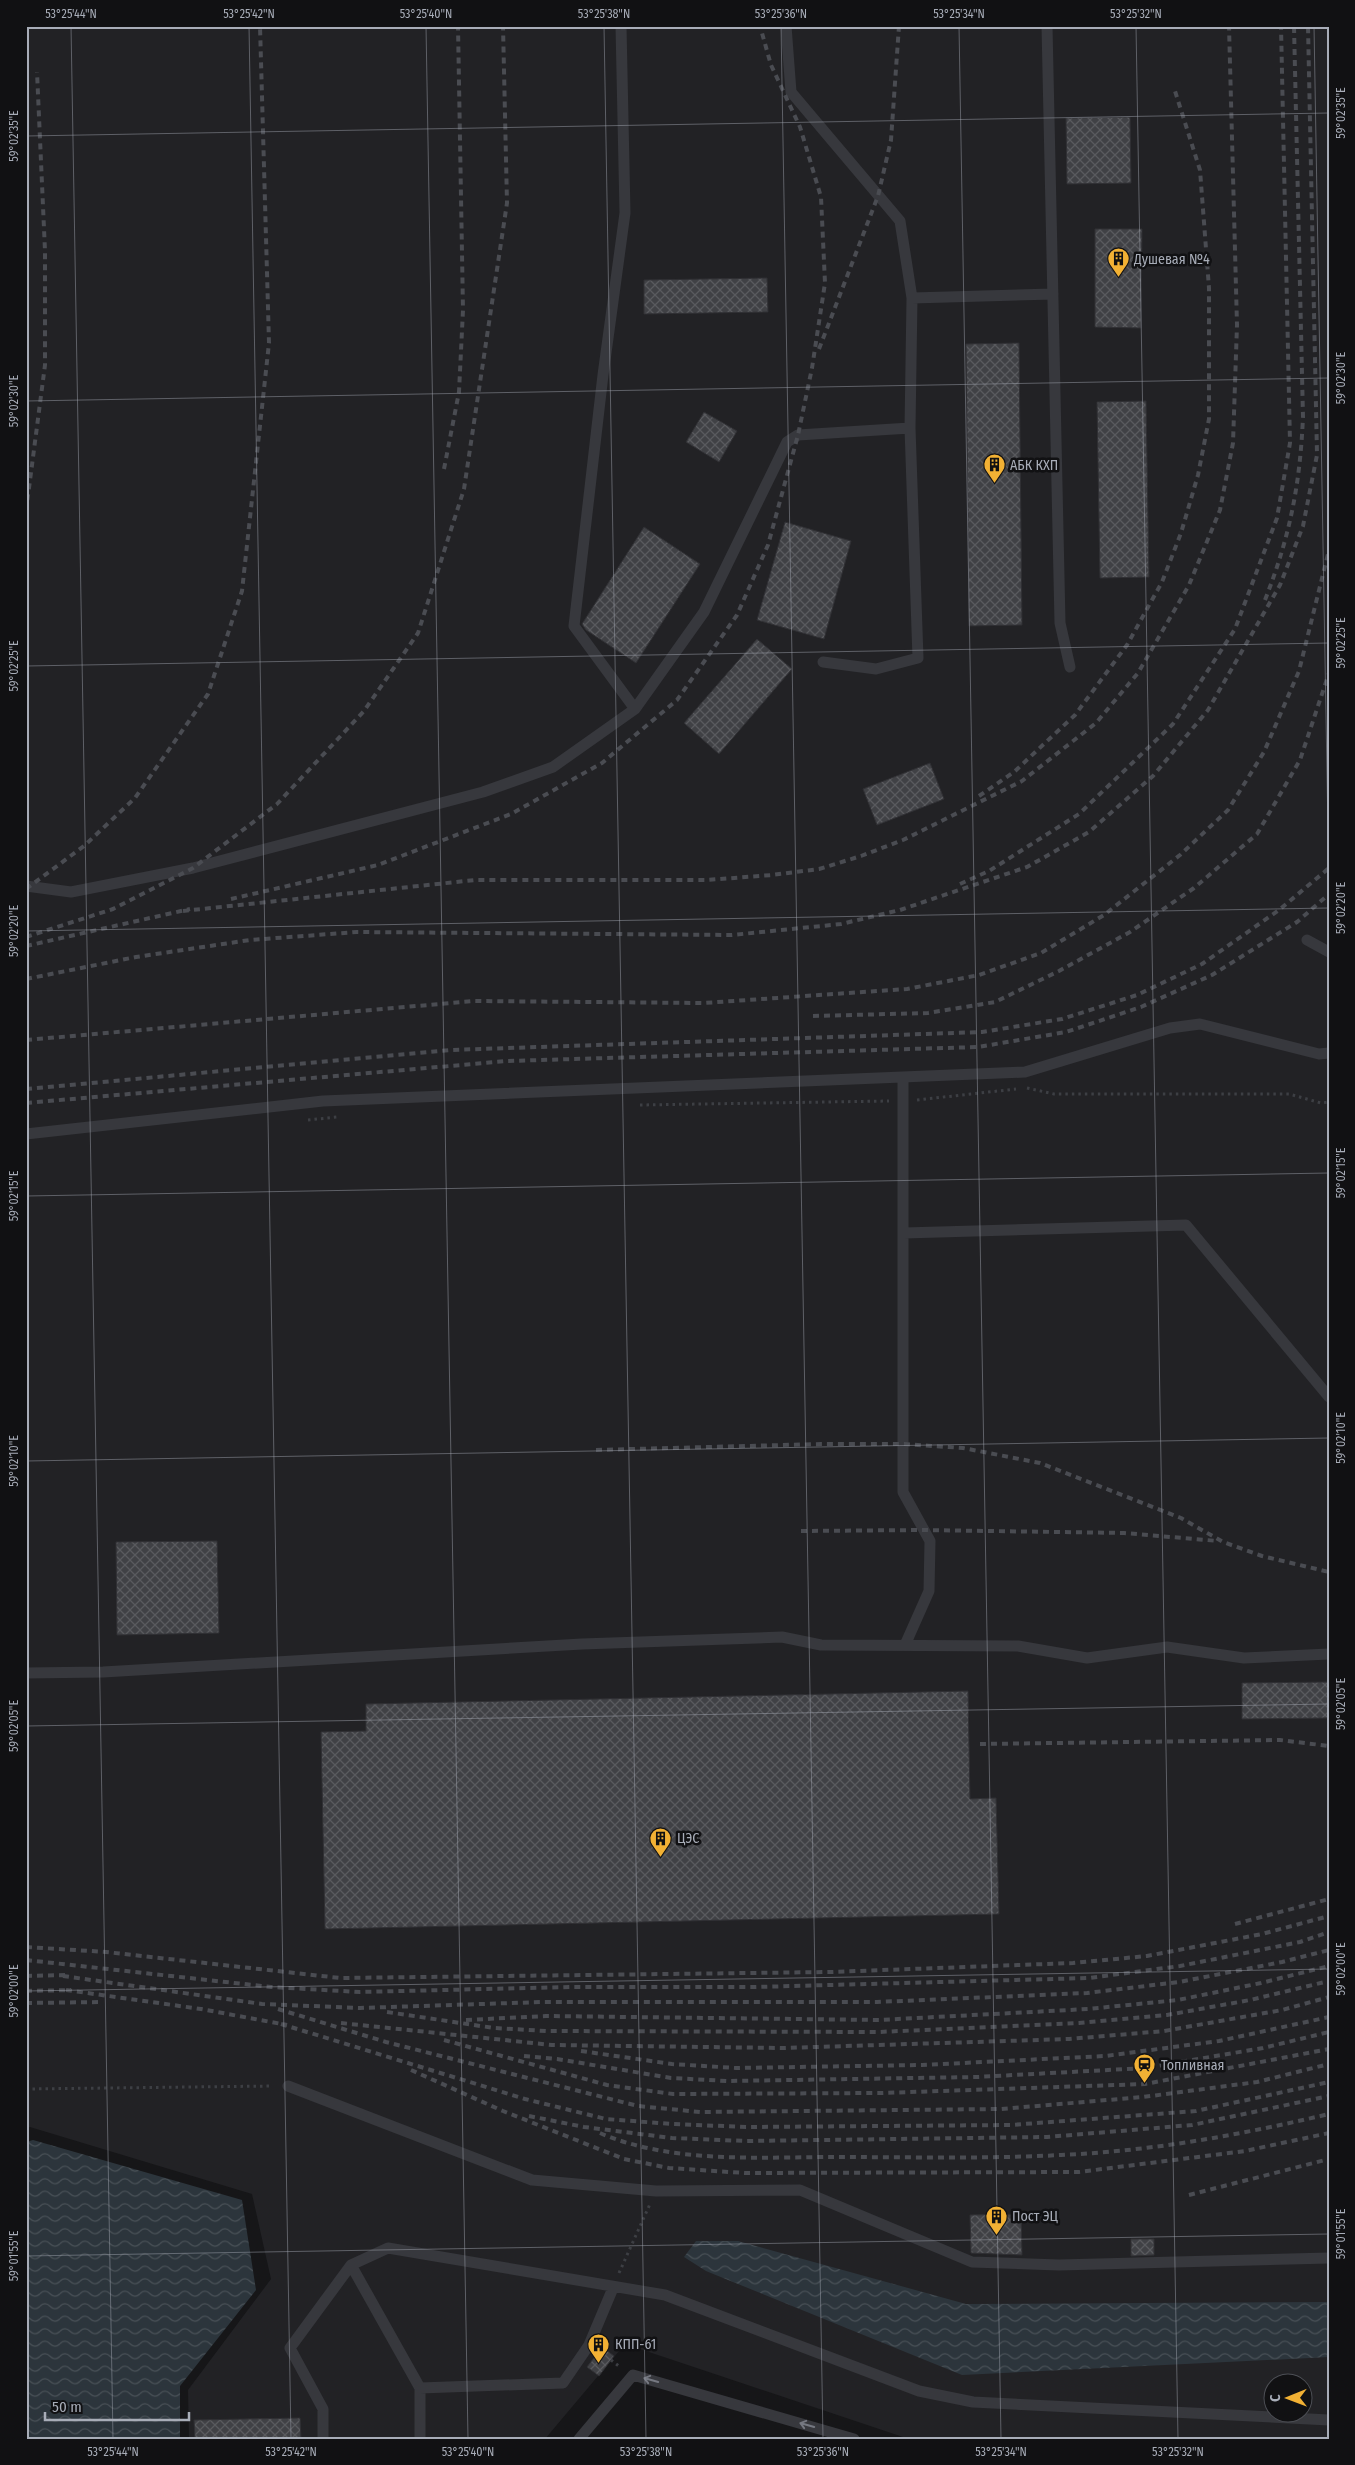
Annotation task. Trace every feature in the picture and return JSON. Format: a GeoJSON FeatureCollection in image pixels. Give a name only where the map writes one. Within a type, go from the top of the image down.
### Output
{"type":"FeatureCollection","features":[{"type":"Feature","properties":{"kind":"lane"},"geometry":{"type":"LineString","coordinates":[[621,26],[625,213],[603,375],[574,626],[635,710]]}},
{"type":"Feature","properties":{"kind":"lane"},"geometry":{"type":"LineString","coordinates":[[786,26],[791,92],[900,221],[912,298],[910,428],[918,658],[876,669],[824,662]]}},
{"type":"Feature","properties":{"kind":"lane"},"geometry":{"type":"LineString","coordinates":[[1047,26],[1060,623],[1070,667]]}},
{"type":"Feature","properties":{"kind":"lane"},"geometry":{"type":"LineString","coordinates":[[912,298],[1052,294]]}},
{"type":"Feature","properties":{"kind":"lane"},"geometry":{"type":"LineString","coordinates":[[26,886],[71,892],[193,868],[483,792],[553,767],[635,710],[704,612],[787,442],[798,436],[910,428]]}},
{"type":"Feature","properties":{"kind":"lane"},"geometry":{"type":"LineString","coordinates":[[1307,940],[1329,952]]}},
{"type":"Feature","properties":{"kind":"lane"},"geometry":{"type":"LineString","coordinates":[[26,1134],[324,1102],[1025,1072],[1170,1028],[1200,1024],[1318,1054],[1329,1053]]}},
{"type":"Feature","properties":{"kind":"lane"},"geometry":{"type":"LineString","coordinates":[[903,1078],[904,1492],[930,1541],[929,1591],[905,1646]]}},
{"type":"Feature","properties":{"kind":"lane"},"geometry":{"type":"LineString","coordinates":[[904,1233],[1186,1225],[1329,1397]]}},
{"type":"Feature","properties":{"kind":"lane"},"geometry":{"type":"LineString","coordinates":[[26,1673],[103,1672],[582,1644],[773,1637],[782,1637],[820,1645],[1018,1646],[1087,1658],[1167,1647],[1244,1658],[1329,1654]]}},
{"type":"Feature","properties":{"kind":"lane"},"geometry":{"type":"LineString","coordinates":[[288,2086],[532,2180],[656,2191],[800,2190],[972,2262],[1059,2264],[1329,2258]]}},
{"type":"Feature","properties":{"kind":"lane"},"geometry":{"type":"LineString","coordinates":[[323,2439],[323,2409],[290,2348],[351,2265],[388,2248],[509,2267],[613,2288],[665,2295],[919,2391],[973,2402],[1329,2420]]}},
{"type":"Feature","properties":{"kind":"lane"},"geometry":{"type":"LineString","coordinates":[[351,2265],[420,2388],[420,2439]]}},
{"type":"Feature","properties":{"kind":"lane"},"geometry":{"type":"LineString","coordinates":[[420,2388],[563,2383],[589,2345],[613,2288]]}},
{"type":"Feature","properties":{"kind":"lane"},"geometry":{"type":"LineString","coordinates":[[579,2439],[633,2375],[854,2439]]}},
{"type":"Feature","properties":{"kind":"path"},"geometry":{"type":"LineString","coordinates":[[630,1105],[904,1101],[1028,1088],[1054,1094],[1289,1094],[1321,1103],[1329,1102]]}},
{"type":"Feature","properties":{"kind":"path"},"geometry":{"type":"LineString","coordinates":[[307,1120],[346,1117]]}},
{"type":"Feature","properties":{"kind":"path"},"geometry":{"type":"LineString","coordinates":[[26,2089],[288,2086]]}},
{"type":"Feature","properties":{"kind":"path"},"geometry":{"type":"LineString","coordinates":[[613,2288],[656,2191]]}},
{"type":"Feature","properties":{"kind":"shaded area"},"geometry":{"type":"Polygon","coordinates":[[[26,26],[1329,26],[1329,2439],[909,2439],[625,2344],[545,2439],[189,2439],[188,2390],[271,2279],[252,2194],[30,2127],[26,2128],[26,26]]]}},
{"type":"Feature","properties":{"kind":"water"},"geometry":{"type":"Polygon","coordinates":[[[33,2140],[242,2200],[256,2290],[180,2386],[180,2439],[26,2439],[26,2142],[33,2140]]]}},
{"type":"Feature","properties":{"kind":"water"},"geometry":{"type":"Polygon","coordinates":[[[696,2241],[738,2241],[966,2304],[1329,2302],[1329,2357],[962,2375],[706,2271],[684,2257],[696,2241]]]}},
{"type":"Feature","properties":{"kind":"building"},"geometry":{"type":"Polygon","coordinates":[[[1130,117],[1131,183],[1067,184],[1066,118],[1130,117]]]}},
{"type":"Feature","properties":{"kind":"building","name":"Душевая №4"},"geometry":{"type":"Polygon","coordinates":[[[1095,229],[1142,229],[1141,328],[1095,327],[1095,229]]]}},
{"type":"Feature","properties":{"kind":"building"},"geometry":{"type":"Polygon","coordinates":[[[767,278],[768,312],[644,314],[644,280],[767,278]]]}},
{"type":"Feature","properties":{"kind":"building","name":"АБК КХП"},"geometry":{"type":"Polygon","coordinates":[[[1019,343],[1022,625],[969,626],[966,344],[1019,343]]]}},
{"type":"Feature","properties":{"kind":"building"},"geometry":{"type":"Polygon","coordinates":[[[1146,401],[1149,577],[1100,578],[1097,402],[1146,401]]]}},
{"type":"Feature","properties":{"kind":"building"},"geometry":{"type":"Polygon","coordinates":[[[704,412],[737,431],[719,462],[686,442],[704,412]]]}},
{"type":"Feature","properties":{"kind":"building"},"geometry":{"type":"Polygon","coordinates":[[[785,522],[851,541],[824,639],[757,620],[785,522]]]}},
{"type":"Feature","properties":{"kind":"building"},"geometry":{"type":"Polygon","coordinates":[[[644,527],[700,564],[636,663],[586,630],[582,624],[644,527]]]}},
{"type":"Feature","properties":{"kind":"building"},"geometry":{"type":"Polygon","coordinates":[[[757,639],[792,669],[719,754],[684,723],[757,639]]]}},
{"type":"Feature","properties":{"kind":"building"},"geometry":{"type":"Polygon","coordinates":[[[930,763],[944,799],[877,825],[863,789],[930,763]]]}},
{"type":"Feature","properties":{"kind":"building"},"geometry":{"type":"Polygon","coordinates":[[[217,1541],[219,1633],[117,1635],[116,1542],[217,1541]]]}},
{"type":"Feature","properties":{"kind":"building"},"geometry":{"type":"Polygon","coordinates":[[[1328,1682],[1328,1718],[1242,1719],[1242,1683],[1328,1682]]]}},
{"type":"Feature","properties":{"kind":"building","name":"ЦЭС"},"geometry":{"type":"Polygon","coordinates":[[[968,1691],[970,1799],[996,1798],[999,1914],[325,1929],[321,1732],[366,1731],[366,1704],[968,1691]]]}},
{"type":"Feature","properties":{"kind":"building","name":"Пост ЭЦ"},"geometry":{"type":"Polygon","coordinates":[[[1021,2214],[1022,2255],[971,2253],[970,2215],[1021,2214]]]}},
{"type":"Feature","properties":{"kind":"building"},"geometry":{"type":"Polygon","coordinates":[[[1131,2239],[1154,2239],[1154,2255],[1131,2256],[1131,2239]]]}},
{"type":"Feature","properties":{"kind":"building","name":"КПП-61"},"geometry":{"type":"Polygon","coordinates":[[[602,2347],[614,2356],[599,2376],[587,2367],[602,2347]]]}},
{"type":"Feature","properties":{"kind":"building"},"geometry":{"type":"Polygon","coordinates":[[[300,2418],[301,2439],[195,2439],[194,2420],[300,2418]]]}},
{"type":"Feature","properties":{"kind":"railway"},"geometry":{"type":"LineString","coordinates":[[26,889],[84,846],[135,798],[208,694],[242,591],[269,343],[260,26]]}},
{"type":"Feature","properties":{"kind":"railway"},"geometry":{"type":"LineString","coordinates":[[444,469],[459,392],[463,310],[458,26]]}},
{"type":"Feature","properties":{"kind":"railway"},"geometry":{"type":"LineString","coordinates":[[26,937],[113,909],[193,868],[277,804],[364,711],[418,633],[464,489],[507,203],[503,26]]}},
{"type":"Feature","properties":{"kind":"railway"},"geometry":{"type":"LineString","coordinates":[[231,899],[378,865],[511,814],[602,763],[677,700],[737,615],[768,545],[798,435],[812,368],[825,283],[821,197],[800,127],[771,65],[760,26]]}},
{"type":"Feature","properties":{"kind":"railway"},"geometry":{"type":"LineString","coordinates":[[819,349],[878,196],[891,140],[899,26]]}},
{"type":"Feature","properties":{"kind":"railway"},"geometry":{"type":"LineString","coordinates":[[183,911],[475,880],[707,880],[819,869],[903,840],[1022,781],[1096,723],[1138,673],[1189,585],[1220,510],[1233,443],[1237,325],[1229,26]]}},
{"type":"Feature","properties":{"kind":"railway"},"geometry":{"type":"LineString","coordinates":[[960,884],[989,871],[1079,814],[1173,724],[1235,629],[1277,518],[1290,443],[1281,26]]}},
{"type":"Feature","properties":{"kind":"railway"},"geometry":{"type":"LineString","coordinates":[[1265,600],[1287,532],[1296,488],[1302,442],[1294,26]]}},
{"type":"Feature","properties":{"kind":"railway"},"geometry":{"type":"LineString","coordinates":[[26,979],[136,957],[250,940],[357,932],[732,935],[841,924],[900,910],[1027,867],[1089,832],[1153,776],[1208,710],[1280,585],[1303,526],[1317,455],[1308,26]]}},
{"type":"Feature","properties":{"kind":"railway"},"geometry":{"type":"LineString","coordinates":[[26,511],[45,365],[45,251],[37,72]]}},
{"type":"Feature","properties":{"kind":"railway"},"geometry":{"type":"LineString","coordinates":[[979,796],[1014,772],[1075,715],[1127,645],[1162,582],[1181,533],[1198,475],[1209,419],[1209,288],[1200,170],[1174,88]]}},
{"type":"Feature","properties":{"kind":"railway"},"geometry":{"type":"LineString","coordinates":[[26,1040],[474,1001],[704,1003],[907,989],[979,975],[1041,953],[1104,915],[1180,855],[1228,810],[1264,752],[1299,671],[1329,550]]}},
{"type":"Feature","properties":{"kind":"railway"},"geometry":{"type":"LineString","coordinates":[[813,1016],[928,1013],[995,1002],[1059,971],[1130,932],[1194,888],[1257,834],[1300,760],[1329,673]]}},
{"type":"Feature","properties":{"kind":"railway"},"geometry":{"type":"LineString","coordinates":[[26,1089],[450,1050],[982,1032],[1062,1019],[1137,995],[1202,964],[1279,910],[1329,868]]}},
{"type":"Feature","properties":{"kind":"railway"},"geometry":{"type":"LineString","coordinates":[[26,1103],[507,1061],[978,1047],[1066,1032],[1141,1007],[1212,975],[1297,922],[1329,894]]}},
{"type":"Feature","properties":{"kind":"railway"},"geometry":{"type":"LineString","coordinates":[[26,946],[190,909]]}},
{"type":"Feature","properties":{"kind":"railway"},"geometry":{"type":"LineString","coordinates":[[596,1450],[821,1444],[904,1444],[963,1448],[1040,1463],[1181,1518],[1223,1542],[1262,1556],[1329,1572]]}},
{"type":"Feature","properties":{"kind":"railway"},"geometry":{"type":"LineString","coordinates":[[801,1531],[924,1530],[1124,1533],[1218,1541]]}},
{"type":"Feature","properties":{"kind":"railway"},"geometry":{"type":"LineString","coordinates":[[980,1744],[1280,1740],[1329,1746]]}},
{"type":"Feature","properties":{"kind":"railway"},"geometry":{"type":"LineString","coordinates":[[1235,1924],[1329,1899]]}},
{"type":"Feature","properties":{"kind":"railway"},"geometry":{"type":"LineString","coordinates":[[26,1947],[106,1952],[340,1978],[831,1972],[1073,1963],[1147,1956],[1262,1934],[1329,1916]]}},
{"type":"Feature","properties":{"kind":"railway"},"geometry":{"type":"LineString","coordinates":[[26,1960],[271,1987],[360,1992],[570,1987],[756,1987],[1089,1978],[1180,1966],[1300,1942],[1329,1932]]}},
{"type":"Feature","properties":{"kind":"railway"},"geometry":{"type":"LineString","coordinates":[[63,1976],[262,2004],[360,2008],[542,2002],[877,2002],[1087,1993],[1179,1982],[1282,1962],[1329,1950]]}},
{"type":"Feature","properties":{"kind":"railway"},"geometry":{"type":"LineString","coordinates":[[466,2020],[546,2016],[879,2020],[1088,2009],[1178,2000],[1261,1983],[1329,1966]]}},
{"type":"Feature","properties":{"kind":"railway"},"geometry":{"type":"LineString","coordinates":[[26,1976],[69,1975]]}},
{"type":"Feature","properties":{"kind":"railway"},"geometry":{"type":"LineString","coordinates":[[387,2012],[494,2028],[546,2031],[878,2032],[1079,2023],[1167,2015],[1250,2000],[1329,1981]]}},
{"type":"Feature","properties":{"kind":"railway"},"geometry":{"type":"LineString","coordinates":[[66,1990],[201,2009],[287,2025]]}},
{"type":"Feature","properties":{"kind":"railway"},"geometry":{"type":"LineString","coordinates":[[26,1991],[71,1990]]}},
{"type":"Feature","properties":{"kind":"railway"},"geometry":{"type":"LineString","coordinates":[[341,2023],[552,2045],[784,2048],[1069,2039],[1164,2031],[1282,2010],[1329,1997]]}},
{"type":"Feature","properties":{"kind":"railway"},"geometry":{"type":"LineString","coordinates":[[26,2003],[103,2002]]}},
{"type":"Feature","properties":{"kind":"railway"},"geometry":{"type":"LineString","coordinates":[[278,2009],[386,2042],[638,2106],[700,2112],[1001,2109],[1143,2097],[1257,2082],[1329,2064]]}},
{"type":"Feature","properties":{"kind":"railway"},"geometry":{"type":"LineString","coordinates":[[581,2051],[672,2064],[736,2068],[922,2065],[1105,2056],[1219,2041],[1329,2017]]}},
{"type":"Feature","properties":{"kind":"railway"},"geometry":{"type":"LineString","coordinates":[[281,2024],[525,2099],[606,2119],[672,2124],[746,2127],[1011,2125],[1196,2111],[1329,2082]]}},
{"type":"Feature","properties":{"kind":"railway"},"geometry":{"type":"LineString","coordinates":[[524,2056],[557,2059],[671,2078],[727,2081],[977,2077],[1145,2068],[1263,2048],[1329,2032]]}},
{"type":"Feature","properties":{"kind":"railway"},"geometry":{"type":"LineString","coordinates":[[444,2040],[607,2085],[673,2094],[881,2093],[1145,2084],[1329,2049]]}},
{"type":"Feature","properties":{"kind":"railway"},"geometry":{"type":"LineString","coordinates":[[411,2070],[503,2111],[624,2159],[669,2168],[745,2173],[1079,2172],[1245,2151],[1329,2133]]}},
{"type":"Feature","properties":{"kind":"railway"},"geometry":{"type":"LineString","coordinates":[[529,2116],[584,2127],[672,2138],[746,2141],[1047,2137],[1192,2125],[1329,2096]]}},
{"type":"Feature","properties":{"kind":"railway"},"geometry":{"type":"LineString","coordinates":[[600,2133],[656,2150],[716,2157],[1005,2157],[1095,2153],[1162,2146],[1262,2129],[1329,2114]]}},
{"type":"Feature","properties":{"kind":"railway"},"geometry":{"type":"LineString","coordinates":[[1189,2195],[1329,2159]]}},
{"type":"Feature","properties":{"kind":"place","name":"Душевая №4"},"geometry":{"type":"Point","coordinates":[1118,278]}},
{"type":"Feature","properties":{"kind":"place","name":"АБК КХП"},"geometry":{"type":"Point","coordinates":[994,484]}},
{"type":"Feature","properties":{"kind":"place","name":"ЦЭС"},"geometry":{"type":"Point","coordinates":[661,1857]}},
{"type":"Feature","properties":{"kind":"place","name":"Топливная"},"geometry":{"type":"Point","coordinates":[1145,2084]}},
{"type":"Feature","properties":{"kind":"place","name":"Пост ЭЦ"},"geometry":{"type":"Point","coordinates":[996,2235]}},
{"type":"Feature","properties":{"kind":"place","name":"КПП-61"},"geometry":{"type":"Point","coordinates":[599,2363]}}]}
